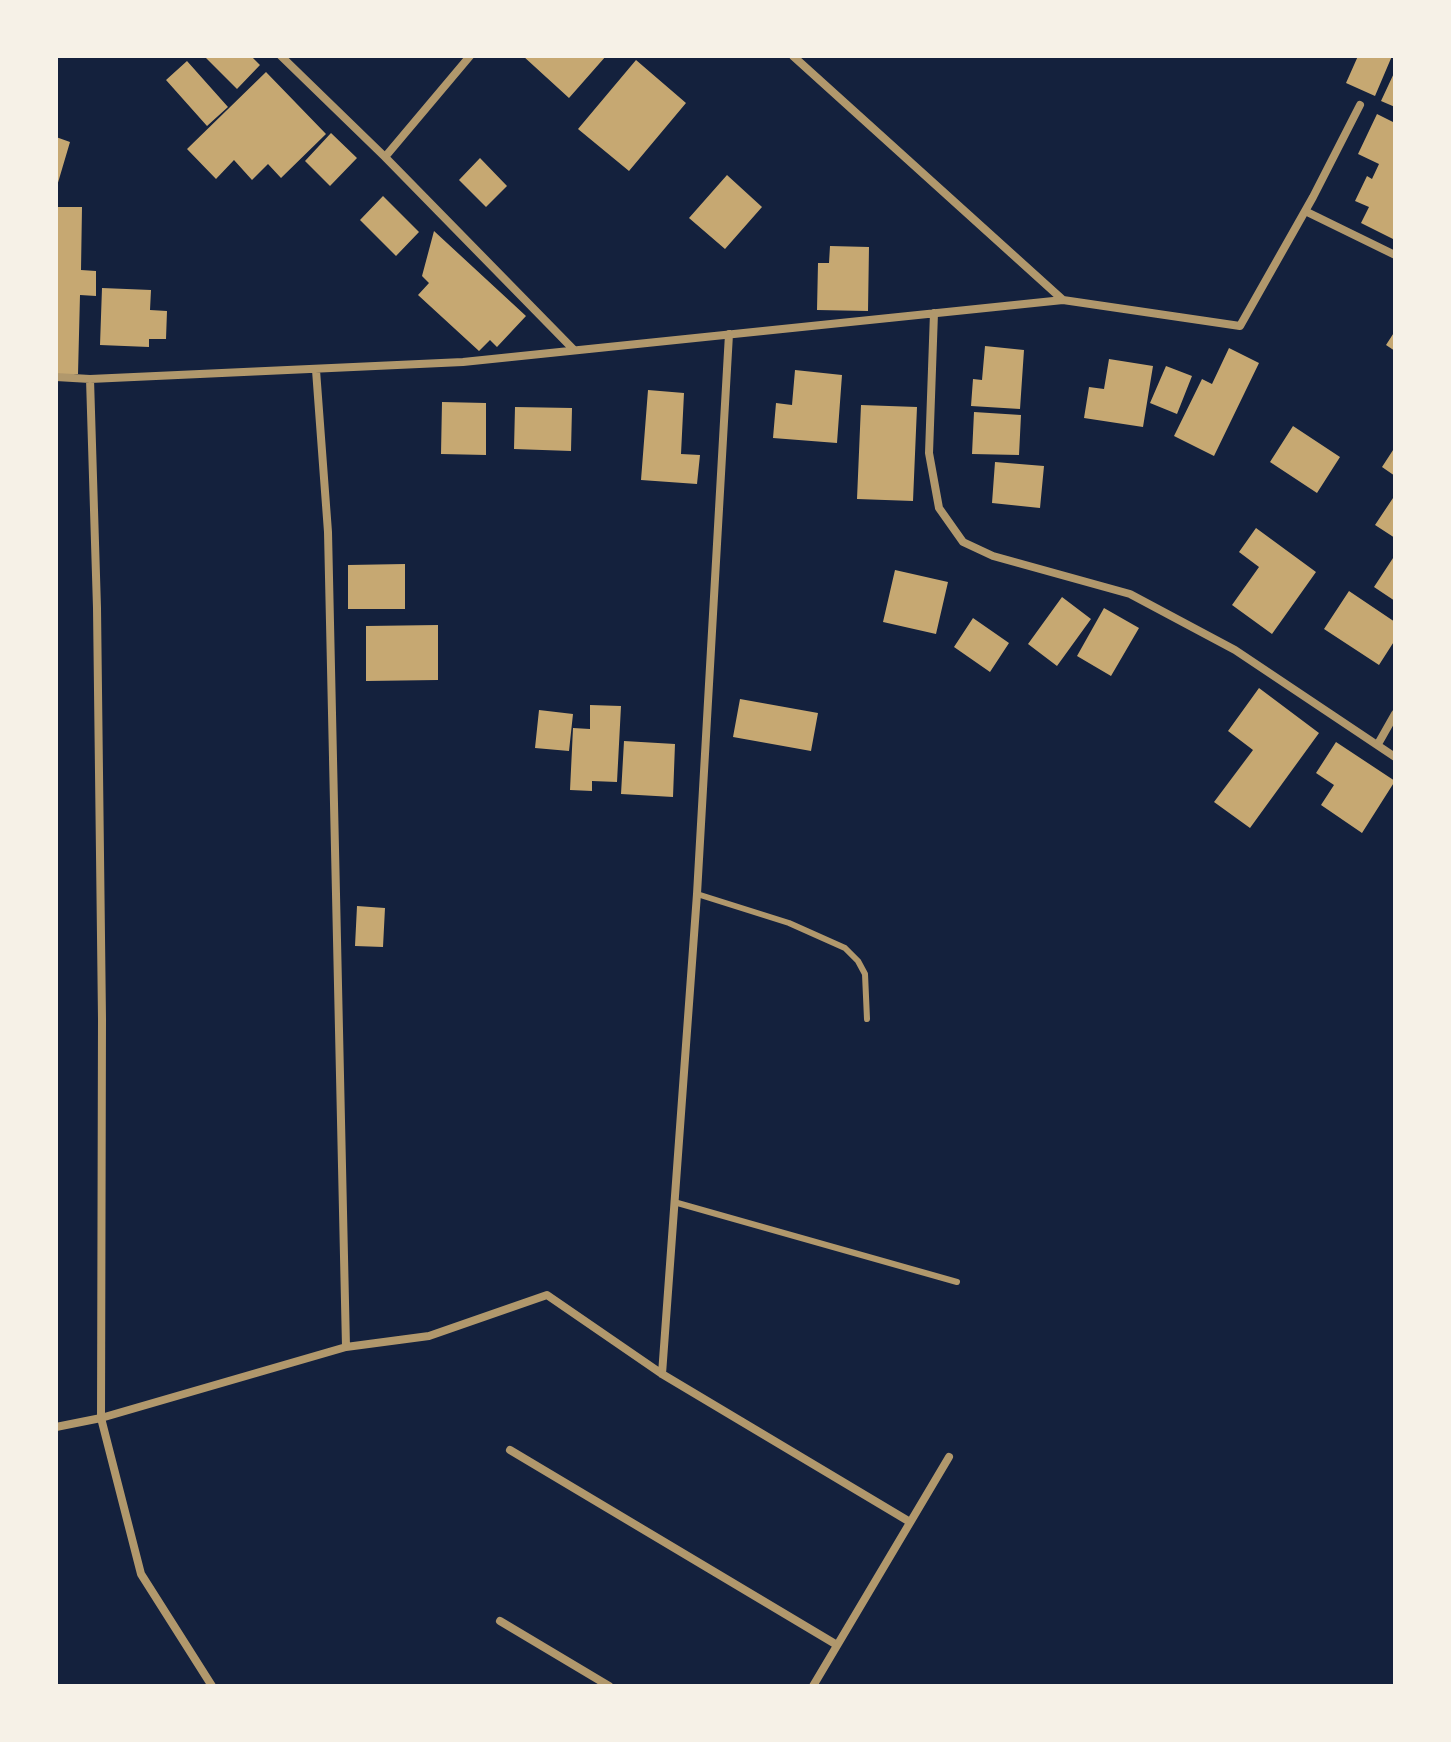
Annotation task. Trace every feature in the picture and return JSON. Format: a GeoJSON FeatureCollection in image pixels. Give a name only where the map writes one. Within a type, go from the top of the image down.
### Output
{"type":"FeatureCollection","features":[{"type":"Feature","properties":{"kind":"street"},"geometry":{"type":"LineString","coordinates":[[281,56],[574,350]]}},
{"type":"Feature","properties":{"kind":"street"},"geometry":{"type":"LineString","coordinates":[[385,157],[470,56]]}},
{"type":"Feature","properties":{"kind":"street"},"geometry":{"type":"LineString","coordinates":[[793,56],[1063,300]]}},
{"type":"Feature","properties":{"kind":"street"},"geometry":{"type":"LineString","coordinates":[[56,377],[90,379],[463,362],[1063,300],[1240,326],[1360,105]]}},
{"type":"Feature","properties":{"kind":"street"},"geometry":{"type":"LineString","coordinates":[[1305,211],[1395,255]]}},
{"type":"Feature","properties":{"kind":"street"},"geometry":{"type":"LineString","coordinates":[[934,313],[929,453],[939,508],[963,542],[993,556],[1130,594],[1235,650],[1395,757]]}},
{"type":"Feature","properties":{"kind":"street"},"geometry":{"type":"LineString","coordinates":[[662,1374],[697,894],[729,334]]}},
{"type":"Feature","properties":{"kind":"street"},"geometry":{"type":"LineString","coordinates":[[316,370],[328,532],[346,1347]]}},
{"type":"Feature","properties":{"kind":"street"},"geometry":{"type":"LineString","coordinates":[[90,379],[97,608],[102,1019],[101,1418],[141,1574],[212,1686]]}},
{"type":"Feature","properties":{"kind":"street"},"geometry":{"type":"LineString","coordinates":[[1378,744],[1395,714]]}},
{"type":"Feature","properties":{"kind":"street"},"geometry":{"type":"LineString","coordinates":[[56,1427],[101,1418],[346,1347],[429,1336],[547,1295],[662,1374],[910,1522]]}},
{"type":"Feature","properties":{"kind":"street"},"geometry":{"type":"LineString","coordinates":[[510,1450],[837,1645]]}},
{"type":"Feature","properties":{"kind":"street"},"geometry":{"type":"LineString","coordinates":[[813,1686],[949,1457]]}},
{"type":"Feature","properties":{"kind":"street"},"geometry":{"type":"LineString","coordinates":[[500,1621],[609,1686]]}},
{"type":"Feature","properties":{"kind":"lane"},"geometry":{"type":"LineString","coordinates":[[697,894],[789,923],[845,948],[865,974],[867,1019]]}},
{"type":"Feature","properties":{"kind":"lane"},"geometry":{"type":"LineString","coordinates":[[674,1202],[957,1282]]}},
{"type":"Feature","properties":{"kind":"building"},"geometry":{"type":"Polygon","coordinates":[[[204,56],[251,56],[260,65],[237,89],[204,56]]]}},
{"type":"Feature","properties":{"kind":"building"},"geometry":{"type":"Polygon","coordinates":[[[523,56],[606,56],[569,98],[523,56]]]}},
{"type":"Feature","properties":{"kind":"building"},"geometry":{"type":"Polygon","coordinates":[[[1358,56],[1392,56],[1375,96],[1346,83],[1358,56]]]}},
{"type":"Feature","properties":{"kind":"building"},"geometry":{"type":"Polygon","coordinates":[[[636,60],[686,103],[629,171],[578,129],[636,60]]]}},
{"type":"Feature","properties":{"kind":"building"},"geometry":{"type":"Polygon","coordinates":[[[187,61],[228,107],[207,126],[166,80],[187,61]]]}},
{"type":"Feature","properties":{"kind":"building"},"geometry":{"type":"Polygon","coordinates":[[[1395,71],[1395,107],[1381,101],[1395,71]]]}},
{"type":"Feature","properties":{"kind":"building"},"geometry":{"type":"Polygon","coordinates":[[[266,72],[326,134],[281,178],[268,164],[252,180],[234,160],[216,179],[187,149],[266,72]]]}},
{"type":"Feature","properties":{"kind":"building"},"geometry":{"type":"Polygon","coordinates":[[[1377,114],[1395,123],[1395,240],[1361,223],[1369,207],[1355,201],[1367,176],[1372,179],[1379,164],[1358,154],[1377,114]]]}},
{"type":"Feature","properties":{"kind":"building"},"geometry":{"type":"Polygon","coordinates":[[[331,133],[357,158],[330,186],[305,161],[331,133]]]}},
{"type":"Feature","properties":{"kind":"building"},"geometry":{"type":"Polygon","coordinates":[[[56,137],[70,142],[57,186],[56,186],[56,137]]]}},
{"type":"Feature","properties":{"kind":"building"},"geometry":{"type":"Polygon","coordinates":[[[480,158],[507,186],[486,207],[459,180],[480,158]]]}},
{"type":"Feature","properties":{"kind":"building"},"geometry":{"type":"Polygon","coordinates":[[[727,175],[762,207],[725,249],[689,218],[727,175]]]}},
{"type":"Feature","properties":{"kind":"building"},"geometry":{"type":"Polygon","coordinates":[[[383,196],[419,232],[396,256],[360,220],[383,196]]]}},
{"type":"Feature","properties":{"kind":"building"},"geometry":{"type":"Polygon","coordinates":[[[56,207],[82,207],[81,270],[96,271],[96,296],[80,295],[78,374],[56,374],[56,207]]]}},
{"type":"Feature","properties":{"kind":"building"},"geometry":{"type":"Polygon","coordinates":[[[434,231],[526,316],[497,347],[490,340],[479,351],[418,295],[429,283],[422,276],[434,231]]]}},
{"type":"Feature","properties":{"kind":"building"},"geometry":{"type":"Polygon","coordinates":[[[830,246],[869,247],[868,311],[817,310],[818,263],[829,263],[830,246]]]}},
{"type":"Feature","properties":{"kind":"building"},"geometry":{"type":"Polygon","coordinates":[[[102,288],[151,290],[150,310],[167,311],[166,339],[149,339],[149,347],[100,345],[102,288]]]}},
{"type":"Feature","properties":{"kind":"building"},"geometry":{"type":"Polygon","coordinates":[[[1395,331],[1395,351],[1386,345],[1395,331]]]}},
{"type":"Feature","properties":{"kind":"building"},"geometry":{"type":"Polygon","coordinates":[[[985,346],[1024,350],[1020,409],[971,406],[973,379],[982,380],[985,346]]]}},
{"type":"Feature","properties":{"kind":"building"},"geometry":{"type":"Polygon","coordinates":[[[1229,348],[1259,363],[1214,456],[1174,436],[1202,379],[1212,384],[1229,348]]]}},
{"type":"Feature","properties":{"kind":"building"},"geometry":{"type":"Polygon","coordinates":[[[1109,359],[1153,366],[1143,427],[1084,418],[1089,387],[1104,389],[1109,359]]]}},
{"type":"Feature","properties":{"kind":"building"},"geometry":{"type":"Polygon","coordinates":[[[1166,366],[1192,376],[1177,414],[1150,403],[1166,366]]]}},
{"type":"Feature","properties":{"kind":"building"},"geometry":{"type":"Polygon","coordinates":[[[795,370],[842,375],[837,443],[773,438],[776,403],[792,405],[795,370]]]}},
{"type":"Feature","properties":{"kind":"building"},"geometry":{"type":"Polygon","coordinates":[[[648,390],[684,393],[681,454],[700,455],[697,484],[641,480],[648,390]]]}},
{"type":"Feature","properties":{"kind":"building"},"geometry":{"type":"Polygon","coordinates":[[[442,402],[486,403],[486,455],[441,454],[442,402]]]}},
{"type":"Feature","properties":{"kind":"building"},"geometry":{"type":"Polygon","coordinates":[[[861,405],[917,407],[913,501],[857,499],[861,405]]]}},
{"type":"Feature","properties":{"kind":"building"},"geometry":{"type":"Polygon","coordinates":[[[515,407],[572,408],[571,451],[514,449],[515,407]]]}},
{"type":"Feature","properties":{"kind":"building"},"geometry":{"type":"Polygon","coordinates":[[[974,412],[1021,415],[1019,455],[972,454],[974,412]]]}},
{"type":"Feature","properties":{"kind":"building"},"geometry":{"type":"Polygon","coordinates":[[[1293,426],[1340,457],[1317,493],[1270,462],[1293,426]]]}},
{"type":"Feature","properties":{"kind":"building"},"geometry":{"type":"Polygon","coordinates":[[[1395,447],[1395,476],[1382,467],[1395,447]]]}},
{"type":"Feature","properties":{"kind":"building"},"geometry":{"type":"Polygon","coordinates":[[[995,462],[1044,466],[1040,508],[992,503],[995,462]]]}},
{"type":"Feature","properties":{"kind":"building"},"geometry":{"type":"Polygon","coordinates":[[[1395,495],[1395,538],[1375,525],[1395,495]]]}},
{"type":"Feature","properties":{"kind":"building"},"geometry":{"type":"Polygon","coordinates":[[[1256,528],[1316,572],[1272,634],[1232,605],[1259,567],[1239,552],[1256,528]]]}},
{"type":"Feature","properties":{"kind":"building"},"geometry":{"type":"Polygon","coordinates":[[[1395,555],[1395,601],[1374,587],[1395,555]]]}},
{"type":"Feature","properties":{"kind":"building"},"geometry":{"type":"Polygon","coordinates":[[[405,564],[405,609],[348,609],[348,565],[405,564]]]}},
{"type":"Feature","properties":{"kind":"building"},"geometry":{"type":"Polygon","coordinates":[[[895,570],[948,582],[936,634],[883,622],[895,570]]]}},
{"type":"Feature","properties":{"kind":"building"},"geometry":{"type":"Polygon","coordinates":[[[1349,591],[1395,622],[1395,640],[1379,665],[1324,629],[1349,591]]]}},
{"type":"Feature","properties":{"kind":"building"},"geometry":{"type":"Polygon","coordinates":[[[1062,597],[1091,619],[1057,666],[1028,644],[1062,597]]]}},
{"type":"Feature","properties":{"kind":"building"},"geometry":{"type":"Polygon","coordinates":[[[1104,608],[1139,628],[1111,676],[1077,656],[1104,608]]]}},
{"type":"Feature","properties":{"kind":"building"},"geometry":{"type":"Polygon","coordinates":[[[973,618],[1009,643],[990,672],[954,647],[973,618]]]}},
{"type":"Feature","properties":{"kind":"building"},"geometry":{"type":"Polygon","coordinates":[[[438,625],[438,680],[366,681],[366,626],[438,625]]]}},
{"type":"Feature","properties":{"kind":"building"},"geometry":{"type":"Polygon","coordinates":[[[1259,688],[1319,733],[1250,828],[1214,802],[1253,750],[1228,731],[1259,688]]]}},
{"type":"Feature","properties":{"kind":"building"},"geometry":{"type":"Polygon","coordinates":[[[740,699],[818,713],[811,751],[733,737],[740,699]]]}},
{"type":"Feature","properties":{"kind":"building"},"geometry":{"type":"Polygon","coordinates":[[[590,705],[621,706],[617,782],[592,781],[592,791],[570,790],[573,728],[590,729],[590,705]]]}},
{"type":"Feature","properties":{"kind":"building"},"geometry":{"type":"Polygon","coordinates":[[[539,710],[573,714],[569,751],[535,748],[539,710]]]}},
{"type":"Feature","properties":{"kind":"building"},"geometry":{"type":"Polygon","coordinates":[[[624,741],[675,744],[673,797],[621,794],[624,741]]]}},
{"type":"Feature","properties":{"kind":"building"},"geometry":{"type":"Polygon","coordinates":[[[1336,742],[1395,781],[1362,833],[1321,805],[1334,785],[1316,773],[1336,742]]]}},
{"type":"Feature","properties":{"kind":"building"},"geometry":{"type":"Polygon","coordinates":[[[357,906],[385,908],[383,947],[355,946],[357,906]]]}}]}
